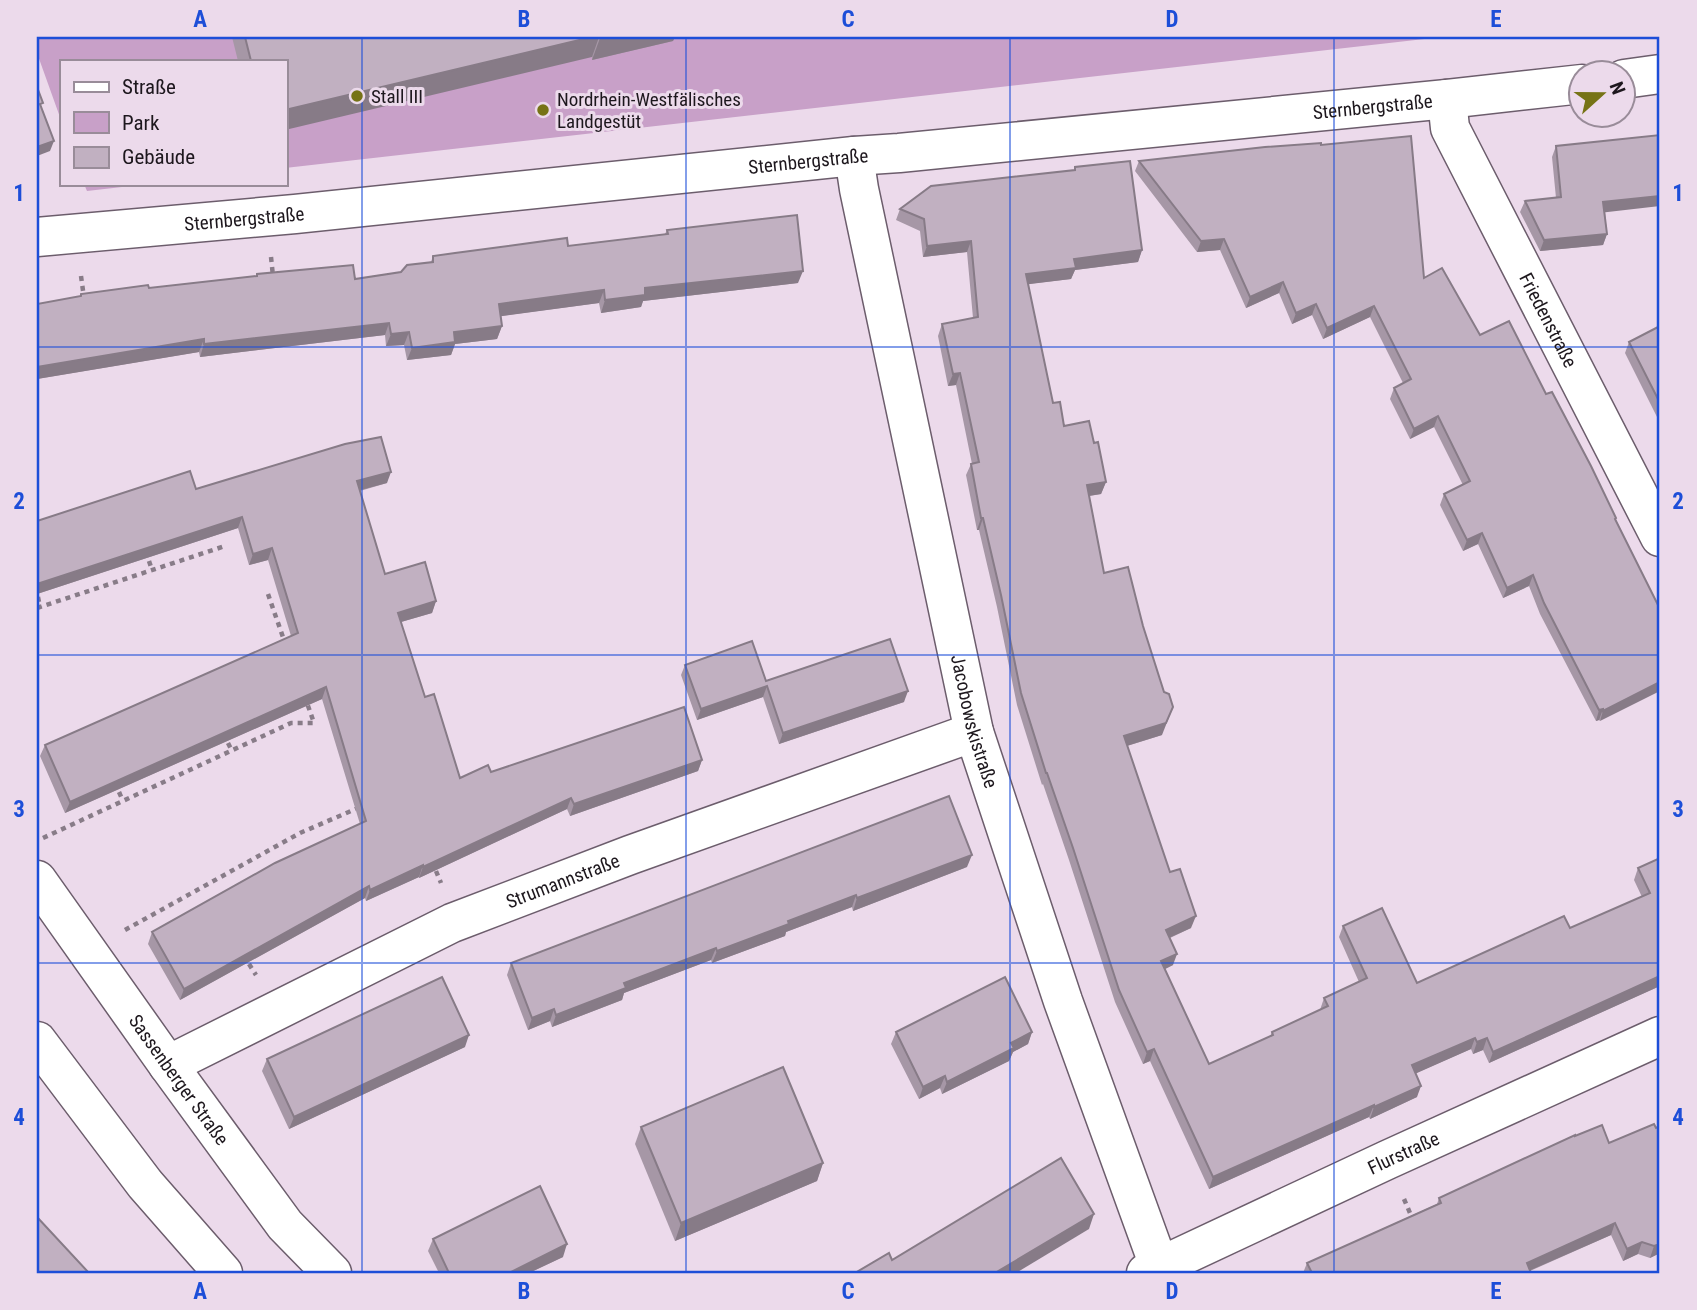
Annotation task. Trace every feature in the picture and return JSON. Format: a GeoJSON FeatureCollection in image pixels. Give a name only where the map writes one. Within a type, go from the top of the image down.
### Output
{"type":"FeatureCollection","features":[{"type":"Feature","properties":{"kind":"street"},"geometry":{"type":"LineString","coordinates":[[1638,77],[1660,75]]}},
{"type":"Feature","properties":{"kind":"street","name":"Sternbergstraße"},"geometry":{"type":"LineString","coordinates":[[37,237],[295,214],[1568,85]]}},
{"type":"Feature","properties":{"kind":"street","name":"Friedenstraße"},"geometry":{"type":"LineString","coordinates":[[1447,99],[1450,128],[1660,537]]}},
{"type":"Feature","properties":{"kind":"street","name":"Jacobowskistraße"},"geometry":{"type":"LineString","coordinates":[[854,156],[974,732],[1153,1270]]}},
{"type":"Feature","properties":{"kind":"street","name":"Strumannstraße"},"geometry":{"type":"LineString","coordinates":[[168,1065],[452,923],[630,855],[974,732]]}},
{"type":"Feature","properties":{"kind":"street","name":"Sassenberger Straße"},"geometry":{"type":"LineString","coordinates":[[37,880],[285,1225],[332,1273]]}},
{"type":"Feature","properties":{"kind":"street","name":"Flurstraße"},"geometry":{"type":"LineString","coordinates":[[1153,1270],[1660,1036]]}},
{"type":"Feature","properties":{"kind":"street"},"geometry":{"type":"LineString","coordinates":[[37,1041],[145,1184],[223,1273]]}},
{"type":"Feature","properties":{"kind":"path"},"geometry":{"type":"LineString","coordinates":[[38,597],[38,607],[225,547]]}},
{"type":"Feature","properties":{"kind":"path"},"geometry":{"type":"LineString","coordinates":[[149,561],[152,570]]}},
{"type":"Feature","properties":{"kind":"path"},"geometry":{"type":"LineString","coordinates":[[268,594],[286,646]]}},
{"type":"Feature","properties":{"kind":"path"},"geometry":{"type":"LineString","coordinates":[[37,841],[291,723],[314,723],[305,698]]}},
{"type":"Feature","properties":{"kind":"path"},"geometry":{"type":"LineString","coordinates":[[228,743],[232,751]]}},
{"type":"Feature","properties":{"kind":"path"},"geometry":{"type":"LineString","coordinates":[[119,792],[123,801]]}},
{"type":"Feature","properties":{"kind":"path"},"geometry":{"type":"LineString","coordinates":[[89,954],[115,936],[300,833],[363,806]]}},
{"type":"Feature","properties":{"kind":"path"},"geometry":{"type":"LineString","coordinates":[[1387,1160],[1414,1223]]}},
{"type":"Feature","properties":{"kind":"green space","name":"Nordrhein-Westfälisches Landgestüt"},"geometry":{"type":"Polygon","coordinates":[[[37,37],[1442,37],[287,168],[287,60],[60,60],[60,117],[37,53],[37,37]]]}},
{"type":"Feature","properties":{"kind":"green space"},"geometry":{"type":"Polygon","coordinates":[[[85,186],[131,186],[87,191],[85,186]]]}},
{"type":"Feature","properties":{"kind":"building","name":"Stall III"},"geometry":{"type":"Polygon","coordinates":[[[245,37],[592,37],[287,110],[287,60],[251,60],[245,37]]]}},
{"type":"Feature","properties":{"kind":"building"},"geometry":{"type":"Polygon","coordinates":[[[37,87],[43,103],[40,104],[54,141],[37,147],[37,87]]]}},
{"type":"Feature","properties":{"kind":"building"},"geometry":{"type":"Polygon","coordinates":[[[1660,135],[1660,196],[1603,202],[1607,234],[1544,240],[1525,201],[1561,197],[1556,146],[1660,135]]]}},
{"type":"Feature","properties":{"kind":"building"},"geometry":{"type":"Polygon","coordinates":[[[1411,136],[1424,278],[1442,268],[1480,335],[1509,321],[1546,394],[1552,392],[1591,466],[1660,609],[1660,682],[1603,711],[1599,710],[1544,603],[1533,575],[1507,588],[1482,533],[1467,540],[1444,494],[1470,481],[1438,416],[1414,429],[1394,388],[1411,379],[1374,306],[1327,328],[1316,304],[1296,313],[1283,282],[1250,297],[1224,239],[1201,241],[1139,161],[1265,147],[1321,145],[1411,136]]]}},
{"type":"Feature","properties":{"kind":"building"},"geometry":{"type":"Polygon","coordinates":[[[1130,161],[1142,250],[1074,259],[1076,268],[1026,274],[1053,403],[1060,402],[1064,426],[1089,421],[1094,443],[1098,442],[1106,482],[1087,485],[1104,573],[1128,567],[1164,692],[1169,694],[1173,707],[1166,723],[1124,736],[1170,872],[1180,869],[1196,916],[1166,930],[1177,954],[1161,961],[1209,1064],[1328,1006],[1324,998],[1367,978],[1343,926],[1382,908],[1417,983],[1564,916],[1570,928],[1650,893],[1638,868],[1660,858],[1660,976],[1493,1052],[1487,1038],[1477,1042],[1475,1038],[1412,1065],[1421,1086],[1213,1177],[1154,1049],[1147,1052],[1119,990],[1021,693],[1001,595],[981,518],[971,464],[979,462],[960,373],[953,374],[942,324],[978,317],[971,241],[927,246],[924,219],[900,209],[931,186],[1130,161]]]}},
{"type":"Feature","properties":{"kind":"building"},"geometry":{"type":"Polygon","coordinates":[[[797,215],[803,271],[645,288],[645,295],[605,300],[604,290],[499,304],[502,326],[454,332],[455,342],[412,348],[409,332],[391,334],[389,323],[204,344],[204,339],[37,367],[37,304],[81,294],[353,265],[355,279],[401,272],[407,265],[433,262],[433,256],[567,238],[568,246],[668,234],[667,230],[797,215]]]}},
{"type":"Feature","properties":{"kind":"building"},"geometry":{"type":"Polygon","coordinates":[[[1660,326],[1660,403],[1629,342],[1660,326]]]}},
{"type":"Feature","properties":{"kind":"building"},"geometry":{"type":"Polygon","coordinates":[[[381,437],[391,472],[357,481],[385,574],[425,562],[436,601],[398,613],[425,697],[434,694],[460,778],[488,765],[491,772],[684,707],[702,760],[574,804],[571,798],[423,867],[370,890],[369,886],[184,989],[152,932],[275,863],[366,821],[326,687],[70,802],[45,745],[298,633],[272,548],[253,554],[242,517],[37,584],[37,521],[190,471],[196,489],[345,444],[381,437]]]}},
{"type":"Feature","properties":{"kind":"building"},"geometry":{"type":"Polygon","coordinates":[[[890,639],[908,691],[783,733],[767,686],[701,709],[685,665],[752,641],[766,681],[890,639]]]}},
{"type":"Feature","properties":{"kind":"building"},"geometry":{"type":"Polygon","coordinates":[[[949,796],[972,855],[857,898],[856,895],[788,921],[789,924],[624,983],[626,988],[556,1015],[554,1009],[532,1018],[511,963],[949,796]]]}},
{"type":"Feature","properties":{"kind":"building"},"geometry":{"type":"Polygon","coordinates":[[[442,977],[469,1035],[294,1117],[267,1059],[442,977]]]}},
{"type":"Feature","properties":{"kind":"building"},"geometry":{"type":"Polygon","coordinates":[[[1005,977],[1032,1032],[1011,1043],[1014,1048],[947,1082],[945,1076],[923,1087],[896,1032],[1005,977]]]}},
{"type":"Feature","properties":{"kind":"building"},"geometry":{"type":"Polygon","coordinates":[[[783,1067],[823,1163],[681,1223],[641,1127],[783,1067]]]}},
{"type":"Feature","properties":{"kind":"building"},"geometry":{"type":"Polygon","coordinates":[[[1654,1124],[1656,1128],[1660,1126],[1660,1244],[1654,1246],[1642,1242],[1627,1249],[1615,1223],[1527,1263],[1531,1273],[1312,1273],[1307,1263],[1441,1203],[1439,1198],[1575,1135],[1602,1125],[1609,1143],[1654,1124]]]}},
{"type":"Feature","properties":{"kind":"building"},"geometry":{"type":"Polygon","coordinates":[[[1061,1158],[1094,1214],[995,1273],[855,1273],[889,1253],[892,1260],[1061,1158]]]}},
{"type":"Feature","properties":{"kind":"building"},"geometry":{"type":"Polygon","coordinates":[[[540,1186],[567,1244],[509,1273],[449,1273],[433,1239],[540,1186]]]}},
{"type":"Feature","properties":{"kind":"building"},"geometry":{"type":"Polygon","coordinates":[[[37,1217],[89,1273],[37,1273],[37,1217]]]}},
{"type":"Feature","properties":{"kind":"place","name":"Stall III"},"geometry":{"type":"Point","coordinates":[357,96]}},
{"type":"Feature","properties":{"kind":"place","name":"Nordrhein-Westfälisches Landgestüt"},"geometry":{"type":"Point","coordinates":[543,110]}}]}
